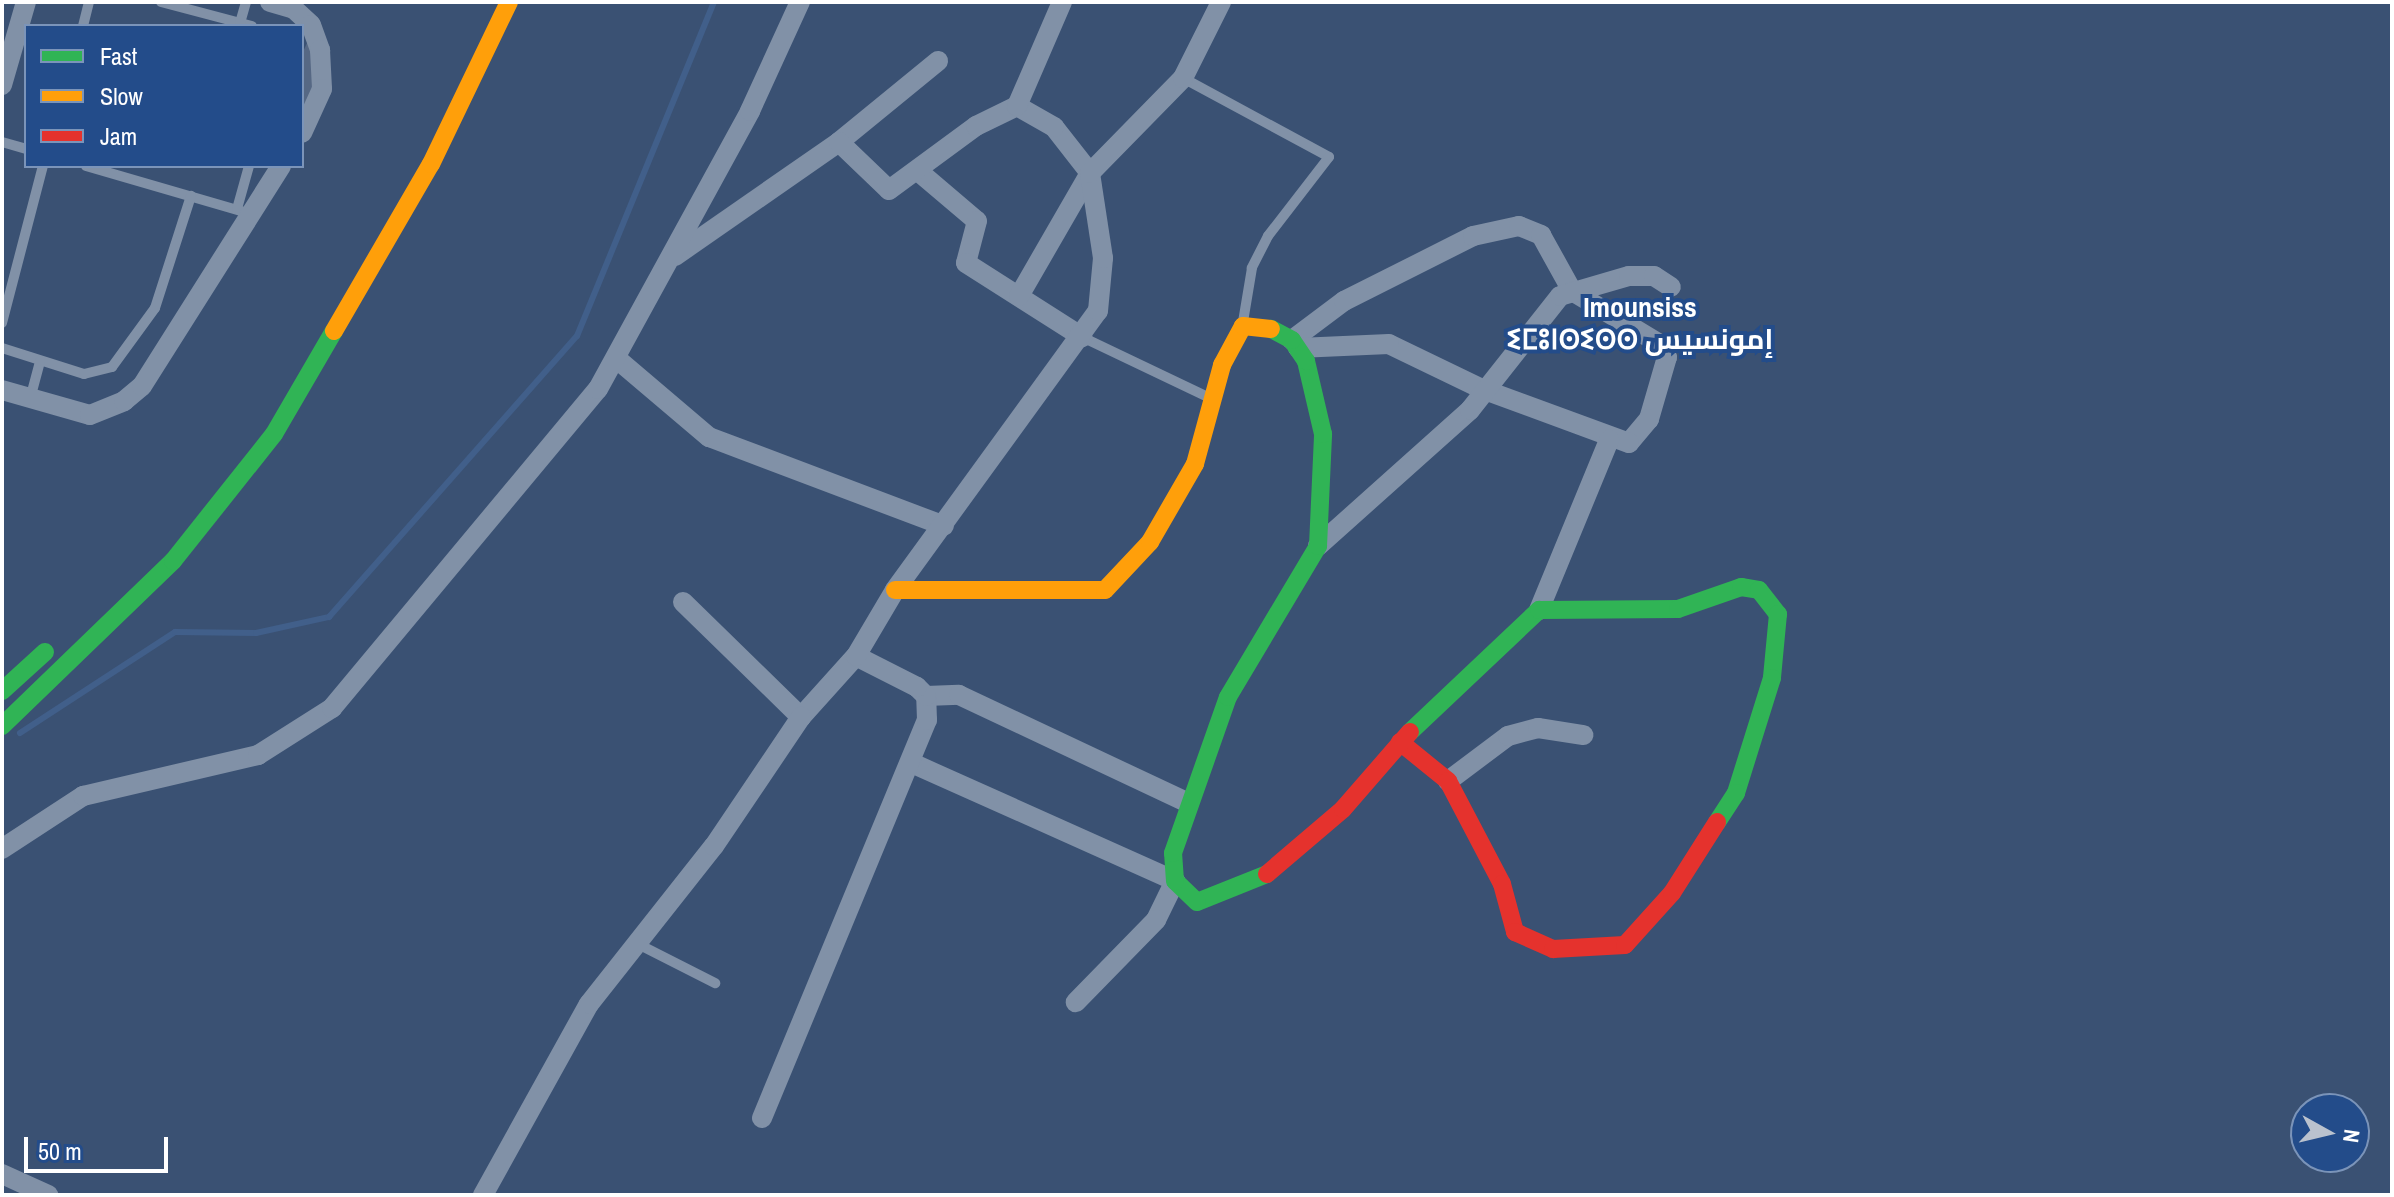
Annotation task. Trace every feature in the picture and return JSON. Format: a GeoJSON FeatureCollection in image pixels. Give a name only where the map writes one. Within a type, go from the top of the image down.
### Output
{"type":"FeatureCollection","features":[{"type":"Feature","properties":{"kind":"main road"},"geometry":{"type":"LineString","coordinates":[[2,726],[173,561],[274,434],[423,178],[509,2]]}},
{"type":"Feature","properties":{"kind":"main road"},"geometry":{"type":"LineString","coordinates":[[284,373],[369,226]]}},
{"type":"Feature","properties":{"kind":"main road"},"geometry":{"type":"LineString","coordinates":[[895,590],[1105,590],[1150,542],[1195,464],[1217,401],[1222,365],[1243,326],[1259,322],[1295,344],[1323,434],[1318,546],[1220,713],[1189,803],[1173,853],[1175,881],[1197,902],[1271,872],[1343,809],[1400,742],[1539,610],[1678,609],[1741,587],[1770,599],[1778,636],[1772,678],[1736,793],[1644,924],[1625,945],[1591,951],[1553,949],[1515,932],[1502,884],[1448,781],[1400,742]]}},
{"type":"Feature","properties":{"kind":"main road"},"geometry":{"type":"LineString","coordinates":[[78,622],[111,591]]}},
{"type":"Feature","properties":{"kind":"main road"},"geometry":{"type":"LineString","coordinates":[[2,691],[57,642]]}},
{"type":"Feature","properties":{"kind":"street"},"geometry":{"type":"LineString","coordinates":[[2,85],[26,2]]}},
{"type":"Feature","properties":{"kind":"street"},"geometry":{"type":"LineString","coordinates":[[270,2],[294,9],[311,25],[320,50],[322,89],[304,129]]}},
{"type":"Feature","properties":{"kind":"street"},"geometry":{"type":"LineString","coordinates":[[2,849],[83,796],[258,755],[317,720],[617,359],[671,259],[800,2]]}},
{"type":"Feature","properties":{"kind":"street"},"geometry":{"type":"LineString","coordinates":[[839,142],[881,189],[918,171],[976,126],[1017,106],[1062,2]]}},
{"type":"Feature","properties":{"kind":"street"},"geometry":{"type":"LineString","coordinates":[[1019,296],[1090,173],[1183,78],[1221,2]]}},
{"type":"Feature","properties":{"kind":"street"},"geometry":{"type":"LineString","coordinates":[[671,259],[839,142],[938,61]]}},
{"type":"Feature","properties":{"kind":"street"},"geometry":{"type":"LineString","coordinates":[[483,1195],[589,1004],[634,942],[714,846],[801,717],[856,656],[895,590],[1082,337],[1104,286],[1090,173],[1054,127],[1017,106]]}},
{"type":"Feature","properties":{"kind":"street"},"geometry":{"type":"LineString","coordinates":[[2,390],[90,415],[124,401],[142,386],[244,212],[279,168]]}},
{"type":"Feature","properties":{"kind":"street"},"geometry":{"type":"LineString","coordinates":[[918,171],[977,221],[966,263],[1082,337]]}},
{"type":"Feature","properties":{"kind":"street"},"geometry":{"type":"LineString","coordinates":[[1498,227],[1541,235],[1572,291],[1665,349],[1642,435],[1629,443],[1609,440],[1482,389],[1389,344],[1295,344],[1344,301],[1498,227]]}},
{"type":"Feature","properties":{"kind":"street"},"geometry":{"type":"LineString","coordinates":[[1318,546],[1453,427],[1552,303],[1572,291],[1629,276],[1654,276],[1671,287]]}},
{"type":"Feature","properties":{"kind":"street"},"geometry":{"type":"LineString","coordinates":[[617,359],[709,437],[944,526]]}},
{"type":"Feature","properties":{"kind":"street"},"geometry":{"type":"LineString","coordinates":[[1539,610],[1609,440]]}},
{"type":"Feature","properties":{"kind":"street"},"geometry":{"type":"LineString","coordinates":[[683,602],[801,717]]}},
{"type":"Feature","properties":{"kind":"street"},"geometry":{"type":"LineString","coordinates":[[856,656],[926,696],[959,695],[1189,803]]}},
{"type":"Feature","properties":{"kind":"street"},"geometry":{"type":"LineString","coordinates":[[762,1118],[914,764],[926,696]]}},
{"type":"Feature","properties":{"kind":"street"},"geometry":{"type":"LineString","coordinates":[[1448,781],[1508,736],[1538,728],[1583,735]]}},
{"type":"Feature","properties":{"kind":"street"},"geometry":{"type":"LineString","coordinates":[[914,764],[1175,881],[1156,920],[1076,1002]]}},
{"type":"Feature","properties":{"kind":"street"},"geometry":{"type":"LineString","coordinates":[[2,1174],[48,1195]]}},
{"type":"Feature","properties":{"kind":"lane"},"geometry":{"type":"LineString","coordinates":[[84,24],[89,2]]}},
{"type":"Feature","properties":{"kind":"lane"},"geometry":{"type":"LineString","coordinates":[[161,2],[244,24]]}},
{"type":"Feature","properties":{"kind":"lane"},"geometry":{"type":"LineString","coordinates":[[240,23],[246,2]]}},
{"type":"Feature","properties":{"kind":"lane"},"geometry":{"type":"LineString","coordinates":[[1183,78],[1329,157],[1268,236],[1252,268],[1243,326]]}},
{"type":"Feature","properties":{"kind":"lane"},"geometry":{"type":"LineString","coordinates":[[2,142],[24,148]]}},
{"type":"Feature","properties":{"kind":"lane"},"geometry":{"type":"LineString","coordinates":[[2,323],[42,168]]}},
{"type":"Feature","properties":{"kind":"lane"},"geometry":{"type":"LineString","coordinates":[[93,168],[244,212],[249,168]]}},
{"type":"Feature","properties":{"kind":"lane"},"geometry":{"type":"LineString","coordinates":[[2,348],[92,374],[112,367],[155,308],[191,196]]}},
{"type":"Feature","properties":{"kind":"lane"},"geometry":{"type":"LineString","coordinates":[[1082,337],[1217,401]]}},
{"type":"Feature","properties":{"kind":"lane"},"geometry":{"type":"LineString","coordinates":[[30,399],[40,361]]}},
{"type":"Feature","properties":{"kind":"lane"},"geometry":{"type":"LineString","coordinates":[[634,942],[715,983]]}},
{"type":"Feature","properties":{"kind":"building"},"geometry":{"type":"Polygon","coordinates":[[[307,43],[325,49],[306,113],[304,112],[304,50],[307,43]]]}},
{"type":"Feature","properties":{"kind":"waterway"},"geometry":{"type":"LineString","coordinates":[[20,733],[175,632],[256,633],[329,617],[577,336],[714,2]]}},
{"type":"Feature","properties":{"kind":"traffic: fast"},"geometry":{"type":"LineString","coordinates":[[1267,874],[1197,902],[1175,881],[1173,853],[1228,697],[1318,546],[1323,434],[1306,361],[1292,340],[1271,329]]}},
{"type":"Feature","properties":{"kind":"traffic: fast"},"geometry":{"type":"LineString","coordinates":[[2,726],[173,561],[274,434],[334,331]]}},
{"type":"Feature","properties":{"kind":"traffic: fast"},"geometry":{"type":"LineString","coordinates":[[1410,732],[1539,610],[1678,609],[1741,587],[1759,590],[1778,614],[1772,678],[1736,793],[1717,822]]}},
{"type":"Feature","properties":{"kind":"traffic: fast"},"geometry":{"type":"LineString","coordinates":[[2,691],[45,652]]}},
{"type":"Feature","properties":{"kind":"traffic: slow"},"geometry":{"type":"LineString","coordinates":[[334,331],[431,164],[509,2]]}},
{"type":"Feature","properties":{"kind":"traffic: slow"},"geometry":{"type":"LineString","coordinates":[[895,590],[1105,590],[1150,542],[1195,464],[1222,365],[1243,326],[1271,329]]}},
{"type":"Feature","properties":{"kind":"traffic: jam"},"geometry":{"type":"LineString","coordinates":[[1267,874],[1343,809],[1410,732]]}},
{"type":"Feature","properties":{"kind":"traffic: jam"},"geometry":{"type":"LineString","coordinates":[[1400,742],[1448,781],[1502,884],[1515,932],[1553,949],[1625,945],[1672,893],[1717,822]]}},
{"type":"Feature","properties":{"kind":"district","name":"Imounsiss ⵉⵎⵓⵏⵙⵉⵙⵙ إمونسيس"},"geometry":{"type":"Point","coordinates":[1640,323]}}]}
